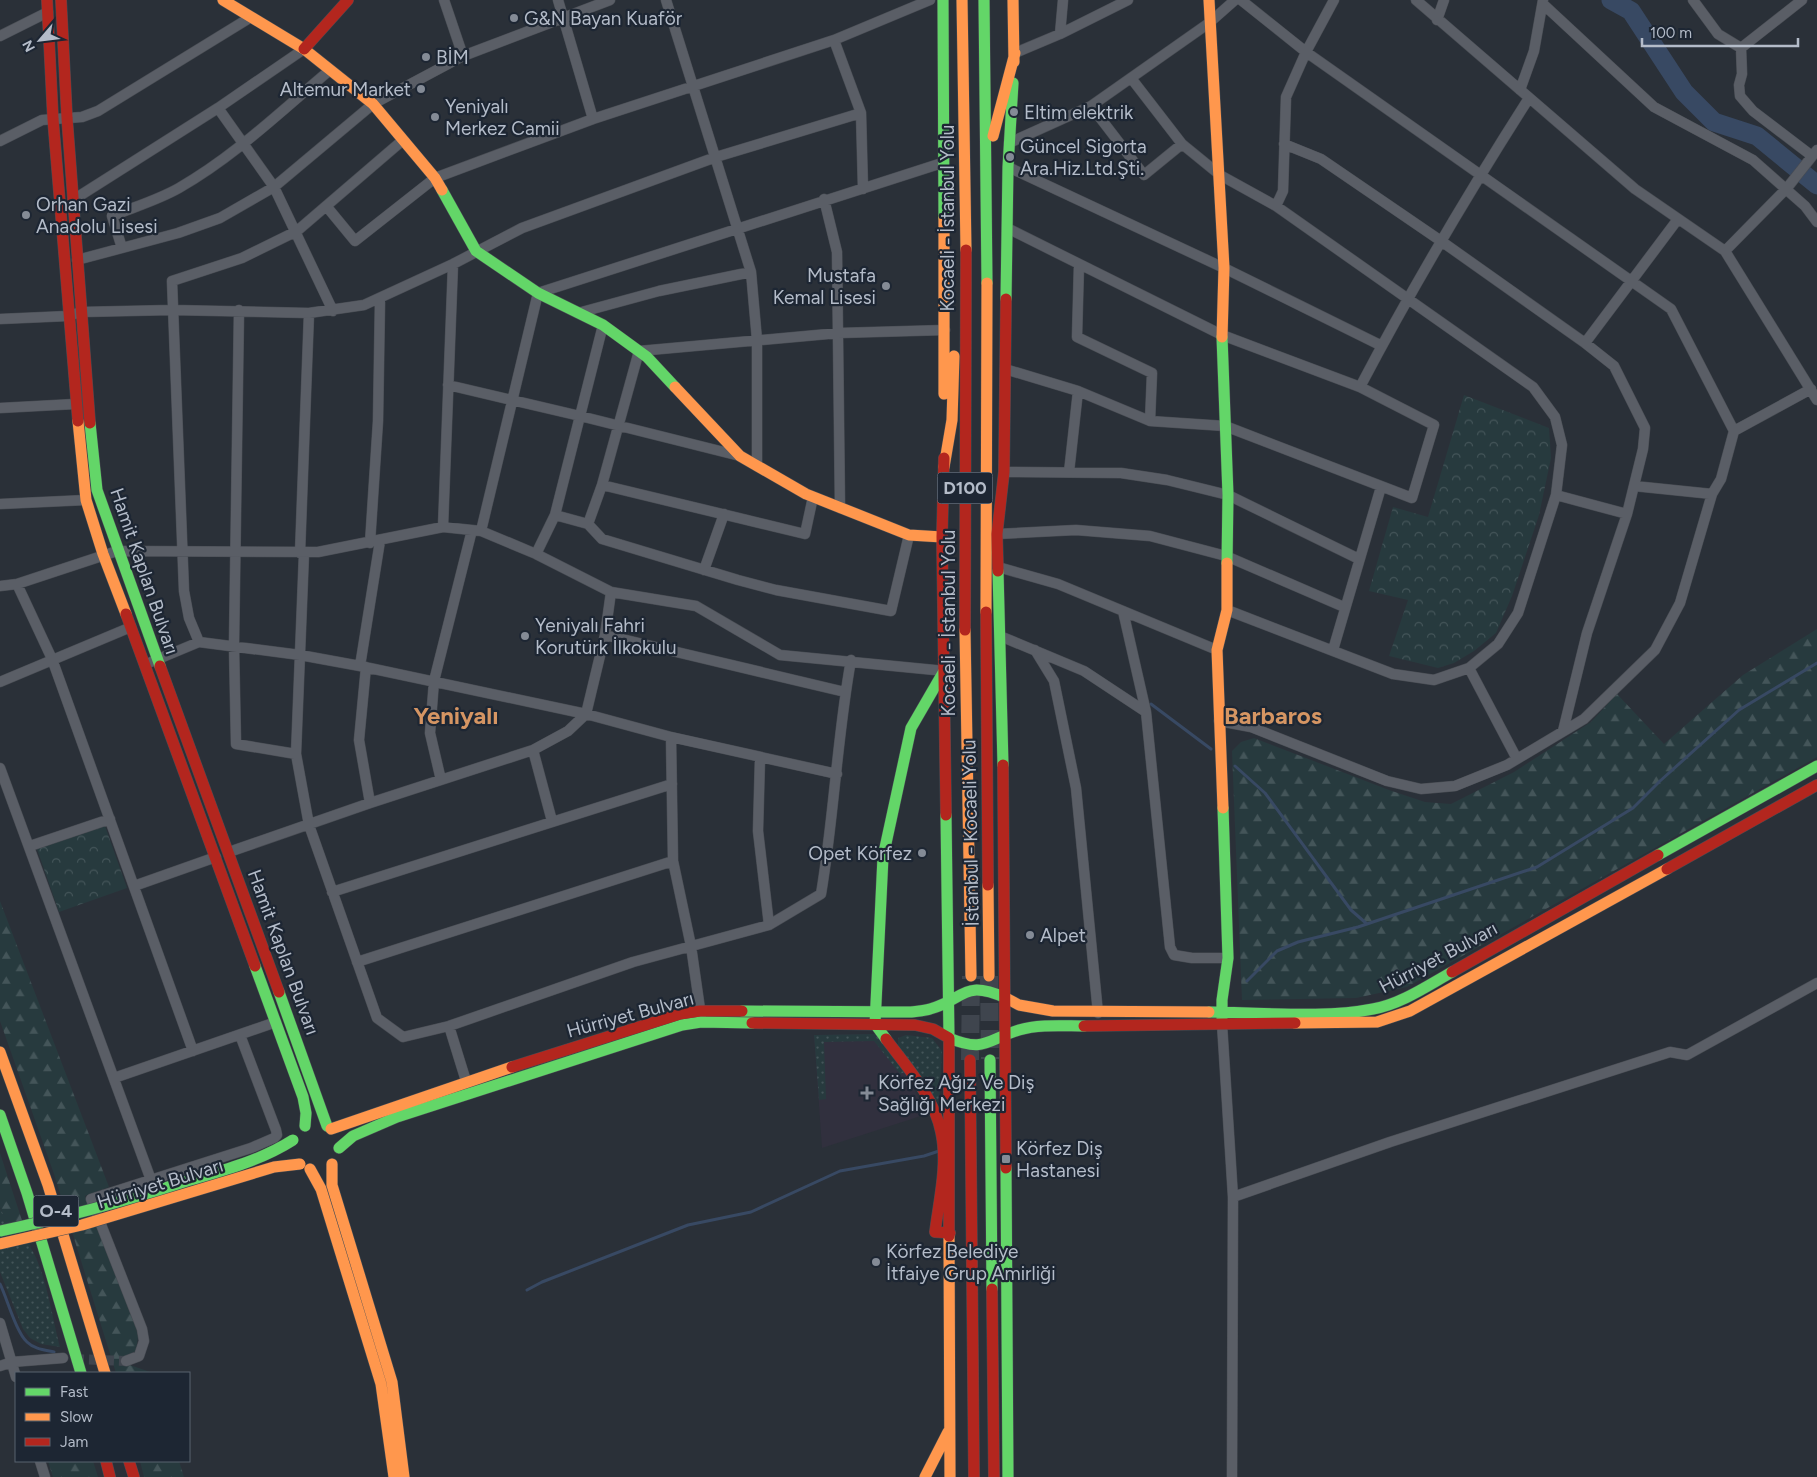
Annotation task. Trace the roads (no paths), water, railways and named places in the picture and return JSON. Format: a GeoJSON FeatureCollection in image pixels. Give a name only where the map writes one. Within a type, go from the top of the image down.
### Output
{"type":"FeatureCollection","features":[{"type":"Feature","properties":{"kind":"main road","name":"Hamit Kaplan Bulvarı"},"geometry":{"type":"LineString","coordinates":[[61,0],[72,200],[97,490],[117,551],[329,1128]]}},
{"type":"Feature","properties":{"kind":"main road"},"geometry":{"type":"LineString","coordinates":[[224,0],[304,49],[373,104],[435,178],[476,251],[538,293],[603,325],[647,357],[740,456],[813,497],[909,536],[942,537]]}},
{"type":"Feature","properties":{"kind":"main road"},"geometry":{"type":"LineString","coordinates":[[304,49],[348,0]]}},
{"type":"Feature","properties":{"kind":"main road"},"geometry":{"type":"LineString","coordinates":[[943,0],[942,163],[945,330],[942,537],[949,1001],[950,1477]]}},
{"type":"Feature","properties":{"kind":"main road","name":"Kocaeli - İstanbul Yolu"},"geometry":{"type":"LineString","coordinates":[[962,0],[966,181],[965,619],[970,976]]}},
{"type":"Feature","properties":{"kind":"main road","name":"İstanbul - Kocaeli Yolu"},"geometry":{"type":"LineString","coordinates":[[984,0],[988,156],[985,718],[989,976]]}},
{"type":"Feature","properties":{"kind":"main road"},"geometry":{"type":"LineString","coordinates":[[997,534],[1004,472],[1008,143],[1015,53],[1013,0]]}},
{"type":"Feature","properties":{"kind":"main road"},"geometry":{"type":"LineString","coordinates":[[1209,0],[1224,268],[1222,335],[1228,495],[1226,556],[1228,610],[1217,650],[1228,958],[1222,1024]]}},
{"type":"Feature","properties":{"kind":"main road","name":"Hamit Kaplan Bulvarı"},"geometry":{"type":"LineString","coordinates":[[47,6],[53,119],[68,316],[75,404],[86,500],[103,554],[146,664],[303,1097],[306,1113],[304,1126]]}},
{"type":"Feature","properties":{"kind":"main road"},"geometry":{"type":"LineString","coordinates":[[988,156],[1015,53]]}},
{"type":"Feature","properties":{"kind":"main road"},"geometry":{"type":"LineString","coordinates":[[944,467],[952,420],[957,241],[966,181]]}},
{"type":"Feature","properties":{"kind":"main road"},"geometry":{"type":"LineString","coordinates":[[988,246],[994,326],[1000,636],[1008,1477]]}},
{"type":"Feature","properties":{"kind":"main road"},"geometry":{"type":"LineString","coordinates":[[945,671],[911,728],[885,848],[875,1024],[936,1112],[941,1130],[943,1156],[935,1232],[950,1233]]}},
{"type":"Feature","properties":{"kind":"main road","name":"Hürriyet Bulvarı"},"geometry":{"type":"LineString","coordinates":[[329,1128],[466,1081],[657,1020],[701,1016],[923,1011],[949,1001],[963,992],[978,989],[1004,997],[1019,1005],[1040,1009],[1098,1012],[1337,1013],[1374,1009],[1407,997],[1817,766]]}},
{"type":"Feature","properties":{"kind":"main road","name":"Hürriyet Bulvarı"},"geometry":{"type":"LineString","coordinates":[[339,1148],[359,1133],[432,1105],[659,1032],[701,1016],[925,1026],[949,1038],[976,1046],[986,1045],[1019,1030],[1050,1026],[1377,1022],[1410,1011],[1817,784]]}},
{"type":"Feature","properties":{"kind":"main road","name":"O-4"},"geometry":{"type":"LineString","coordinates":[[0,1052],[48,1184],[105,1372]]}},
{"type":"Feature","properties":{"kind":"main road"},"geometry":{"type":"LineString","coordinates":[[970,1060],[974,1477]]}},
{"type":"Feature","properties":{"kind":"main road"},"geometry":{"type":"LineString","coordinates":[[990,1060],[994,1477]]}},
{"type":"Feature","properties":{"kind":"main road","name":"O-4"},"geometry":{"type":"LineString","coordinates":[[0,1115],[27,1193],[81,1372]]}},
{"type":"Feature","properties":{"kind":"main road"},"geometry":{"type":"LineString","coordinates":[[305,1166],[325,1168],[332,1164],[336,1158],[339,1148],[336,1135],[329,1128],[317,1123],[304,1126],[293,1140],[294,1155],[305,1166],[321,1189],[381,1384],[394,1477]]}},
{"type":"Feature","properties":{"kind":"main road","name":"Hürriyet Bulvarı"},"geometry":{"type":"LineString","coordinates":[[0,1231],[75,1215],[160,1190],[245,1163],[281,1148],[293,1140]]}},
{"type":"Feature","properties":{"kind":"main road"},"geometry":{"type":"LineString","coordinates":[[332,1164],[332,1185],[392,1382],[404,1477]]}},
{"type":"Feature","properties":{"kind":"main road","name":"Hürriyet Bulvarı"},"geometry":{"type":"LineString","coordinates":[[0,1244],[82,1225],[274,1166],[305,1166]]}},
{"type":"Feature","properties":{"kind":"main road"},"geometry":{"type":"LineString","coordinates":[[925,1477],[950,1429]]}},
{"type":"Feature","properties":{"kind":"main road"},"geometry":{"type":"LineString","coordinates":[[106,1462],[110,1477]]}},
{"type":"Feature","properties":{"kind":"main road"},"geometry":{"type":"LineString","coordinates":[[129,1462],[134,1477]]}},
{"type":"Feature","properties":{"kind":"street"},"geometry":{"type":"LineString","coordinates":[[444,0],[463,56]]}},
{"type":"Feature","properties":{"kind":"street"},"geometry":{"type":"LineString","coordinates":[[558,0],[593,119]]}},
{"type":"Feature","properties":{"kind":"street"},"geometry":{"type":"LineString","coordinates":[[77,260],[206,224],[236,210],[274,187],[373,104],[463,56],[563,16],[610,0]]}},
{"type":"Feature","properties":{"kind":"street"},"geometry":{"type":"LineString","coordinates":[[666,0],[751,272],[757,340],[757,466]]}},
{"type":"Feature","properties":{"kind":"street"},"geometry":{"type":"LineString","coordinates":[[327,207],[354,241],[435,178],[593,119],[834,40],[930,0]]}},
{"type":"Feature","properties":{"kind":"street"},"geometry":{"type":"LineString","coordinates":[[1060,34],[1063,0]]}},
{"type":"Feature","properties":{"kind":"street"},"geometry":{"type":"LineString","coordinates":[[1015,53],[1060,34],[1128,0]]}},
{"type":"Feature","properties":{"kind":"street"},"geometry":{"type":"LineString","coordinates":[[1008,143],[1091,106],[1209,23],[1235,0]]}},
{"type":"Feature","properties":{"kind":"street"},"geometry":{"type":"LineString","coordinates":[[1219,721],[1251,727],[1387,781],[1421,789],[1455,786],[1517,759],[1584,719],[1655,650],[1680,603],[1712,494],[1721,479],[1734,431],[1671,309],[1306,52],[1241,0]]}},
{"type":"Feature","properties":{"kind":"street"},"geometry":{"type":"LineString","coordinates":[[1276,206],[1283,191],[1286,98],[1306,52],[1334,0]]}},
{"type":"Feature","properties":{"kind":"street"},"geometry":{"type":"LineString","coordinates":[[1416,0],[1634,189],[1725,251],[1817,400]]}},
{"type":"Feature","properties":{"kind":"street"},"geometry":{"type":"LineString","coordinates":[[1437,20],[1444,0]]}},
{"type":"Feature","properties":{"kind":"street"},"geometry":{"type":"LineString","coordinates":[[1693,0],[1702,4],[1718,34],[1740,48]]}},
{"type":"Feature","properties":{"kind":"street"},"geometry":{"type":"LineString","coordinates":[[1740,48],[1802,0]]}},
{"type":"Feature","properties":{"kind":"street"},"geometry":{"type":"LineString","coordinates":[[1520,90],[1534,51],[1543,2]]}},
{"type":"Feature","properties":{"kind":"street"},"geometry":{"type":"LineString","coordinates":[[1543,2],[1654,106],[1753,160],[1806,206],[1817,213]]}},
{"type":"Feature","properties":{"kind":"street"},"geometry":{"type":"LineString","coordinates":[[0,36],[47,6]]}},
{"type":"Feature","properties":{"kind":"street"},"geometry":{"type":"LineString","coordinates":[[0,141],[34,123],[53,119],[82,117],[103,108],[251,17]]}},
{"type":"Feature","properties":{"kind":"street"},"geometry":{"type":"LineString","coordinates":[[834,40],[861,113],[863,189]]}},
{"type":"Feature","properties":{"kind":"street"},"geometry":{"type":"LineString","coordinates":[[1725,251],[1798,176],[1812,156],[1753,111],[1740,96],[1739,85],[1742,74],[1740,48]]}},
{"type":"Feature","properties":{"kind":"street"},"geometry":{"type":"LineString","coordinates":[[72,200],[218,108],[304,49]]}},
{"type":"Feature","properties":{"kind":"street"},"geometry":{"type":"LineString","coordinates":[[122,248],[112,216],[178,188],[244,145],[330,70]]}},
{"type":"Feature","properties":{"kind":"street"},"geometry":{"type":"LineString","coordinates":[[1131,78],[1182,144],[1220,175],[1276,206],[1533,387],[1556,417],[1562,445],[1556,495],[1518,613],[1498,644],[1469,668],[1434,680],[1393,674],[1228,610]]}},
{"type":"Feature","properties":{"kind":"street"},"geometry":{"type":"LineString","coordinates":[[1360,387],[1407,298],[1480,175],[1530,98]]}},
{"type":"Feature","properties":{"kind":"street"},"geometry":{"type":"LineString","coordinates":[[1091,106],[1144,175],[1182,144]]}},
{"type":"Feature","properties":{"kind":"street"},"geometry":{"type":"LineString","coordinates":[[218,108],[274,187],[333,311]]}},
{"type":"Feature","properties":{"kind":"street"},"geometry":{"type":"LineString","coordinates":[[0,319],[68,316],[81,312],[239,310],[310,312],[333,311],[364,306],[453,264],[522,228],[716,157],[861,113]]}},
{"type":"Feature","properties":{"kind":"street"},"geometry":{"type":"LineString","coordinates":[[199,642],[186,606],[172,281],[242,258],[296,231],[327,207],[403,140]]}},
{"type":"Feature","properties":{"kind":"street"},"geometry":{"type":"LineString","coordinates":[[1284,144],[1321,159],[1585,343],[1614,366],[1645,428],[1644,449],[1627,514],[1587,633],[1563,731]]}},
{"type":"Feature","properties":{"kind":"street"},"geometry":{"type":"LineString","coordinates":[[441,780],[430,732],[434,681],[514,401],[538,293],[942,163]]}},
{"type":"Feature","properties":{"kind":"street"},"geometry":{"type":"LineString","coordinates":[[1008,167],[1224,268],[1382,346]]}},
{"type":"Feature","properties":{"kind":"street"},"geometry":{"type":"LineString","coordinates":[[824,200],[837,252],[840,508]]}},
{"type":"Feature","properties":{"kind":"street"},"geometry":{"type":"LineString","coordinates":[[1806,206],[1817,222]]}},
{"type":"Feature","properties":{"kind":"street"},"geometry":{"type":"LineString","coordinates":[[1585,343],[1678,219]]}},
{"type":"Feature","properties":{"kind":"street"},"geometry":{"type":"LineString","coordinates":[[1005,369],[1078,391],[1150,421],[1225,426],[1412,498],[1434,425],[1360,387],[1222,335],[1007,228]]}},
{"type":"Feature","properties":{"kind":"street"},"geometry":{"type":"LineString","coordinates":[[443,527],[453,264]]}},
{"type":"Feature","properties":{"kind":"street"},"geometry":{"type":"LineString","coordinates":[[1079,264],[1077,337],[1152,373],[1150,421]]}},
{"type":"Feature","properties":{"kind":"street"},"geometry":{"type":"LineString","coordinates":[[578,313],[659,291],[751,272]]}},
{"type":"Feature","properties":{"kind":"street"},"geometry":{"type":"LineString","coordinates":[[370,803],[359,740],[363,666],[375,542],[380,300]]}},
{"type":"Feature","properties":{"kind":"street"},"geometry":{"type":"LineString","coordinates":[[239,310],[237,552],[234,646],[236,744],[296,754]]}},
{"type":"Feature","properties":{"kind":"street"},"geometry":{"type":"LineString","coordinates":[[310,312],[296,754],[309,825],[377,1018],[403,1037],[449,1026],[570,982],[690,946],[769,925],[821,894],[837,774],[845,692],[852,660]]}},
{"type":"Feature","properties":{"kind":"street"},"geometry":{"type":"LineString","coordinates":[[536,554],[555,515],[603,325]]}},
{"type":"Feature","properties":{"kind":"street"},"geometry":{"type":"LineString","coordinates":[[588,524],[602,485],[639,351],[839,333],[945,330]]}},
{"type":"Feature","properties":{"kind":"street"},"geometry":{"type":"LineString","coordinates":[[448,385],[740,456]]}},
{"type":"Feature","properties":{"kind":"street"},"geometry":{"type":"LineString","coordinates":[[1734,431],[1811,389]]}},
{"type":"Feature","properties":{"kind":"street"},"geometry":{"type":"LineString","coordinates":[[1069,472],[1078,391]]}},
{"type":"Feature","properties":{"kind":"street"},"geometry":{"type":"LineString","coordinates":[[0,407],[75,404]]}},
{"type":"Feature","properties":{"kind":"street"},"geometry":{"type":"LineString","coordinates":[[1004,472],[1121,473],[1167,480],[1228,495],[1359,559]]}},
{"type":"Feature","properties":{"kind":"street"},"geometry":{"type":"LineString","coordinates":[[602,485],[805,534],[813,497]]}},
{"type":"Feature","properties":{"kind":"street"},"geometry":{"type":"LineString","coordinates":[[1634,486],[1712,494]]}},
{"type":"Feature","properties":{"kind":"street"},"geometry":{"type":"LineString","coordinates":[[1333,650],[1344,607],[1381,487]]}},
{"type":"Feature","properties":{"kind":"street"},"geometry":{"type":"LineString","coordinates":[[1556,495],[1627,514]]}},
{"type":"Feature","properties":{"kind":"street"},"geometry":{"type":"LineString","coordinates":[[0,504],[86,500]]}},
{"type":"Feature","properties":{"kind":"street"},"geometry":{"type":"LineString","coordinates":[[704,570],[724,514]]}},
{"type":"Feature","properties":{"kind":"street"},"geometry":{"type":"LineString","coordinates":[[555,515],[588,524],[602,539],[704,570],[776,590],[892,611],[909,536]]}},
{"type":"Feature","properties":{"kind":"street"},"geometry":{"type":"LineString","coordinates":[[0,586],[17,584],[103,554],[117,551],[302,553],[375,542],[443,527],[476,530],[536,554],[611,592],[696,606],[780,654],[945,671]]}},
{"type":"Feature","properties":{"kind":"street"},"geometry":{"type":"LineString","coordinates":[[997,534],[1076,530],[1150,536],[1226,556],[1344,607]]}},
{"type":"Feature","properties":{"kind":"street"},"geometry":{"type":"LineString","coordinates":[[998,567],[1058,584],[1217,650]]}},
{"type":"Feature","properties":{"kind":"street"},"geometry":{"type":"LineString","coordinates":[[17,584],[52,659],[193,1051]]}},
{"type":"Feature","properties":{"kind":"street"},"geometry":{"type":"LineString","coordinates":[[229,852],[532,750],[568,731],[586,714],[605,634],[611,592]]}},
{"type":"Feature","properties":{"kind":"street"},"geometry":{"type":"LineString","coordinates":[[1123,611],[1146,712],[1170,947],[1174,956],[1228,958]]}},
{"type":"Feature","properties":{"kind":"street"},"geometry":{"type":"LineString","coordinates":[[0,682],[132,626]]}},
{"type":"Feature","properties":{"kind":"street"},"geometry":{"type":"LineString","coordinates":[[605,634],[845,692]]}},
{"type":"Feature","properties":{"kind":"street"},"geometry":{"type":"LineString","coordinates":[[1000,636],[1084,671],[1146,712]]}},
{"type":"Feature","properties":{"kind":"street"},"geometry":{"type":"LineString","coordinates":[[146,664],[199,642],[300,655],[363,666],[586,714],[671,737],[837,774]]}},
{"type":"Feature","properties":{"kind":"street"},"geometry":{"type":"LineString","coordinates":[[1035,650],[1054,681],[1076,788],[1098,1012]]}},
{"type":"Feature","properties":{"kind":"street"},"geometry":{"type":"LineString","coordinates":[[1469,668],[1517,759]]}},
{"type":"Feature","properties":{"kind":"street"},"geometry":{"type":"LineString","coordinates":[[671,737],[673,860],[690,946],[701,1016]]}},
{"type":"Feature","properties":{"kind":"street"},"geometry":{"type":"LineString","coordinates":[[532,750],[552,822]]}},
{"type":"Feature","properties":{"kind":"street"},"geometry":{"type":"LineString","coordinates":[[760,758],[758,831],[769,925]]}},
{"type":"Feature","properties":{"kind":"street"},"geometry":{"type":"LineString","coordinates":[[0,768],[151,1180]]}},
{"type":"Feature","properties":{"kind":"street"},"geometry":{"type":"LineString","coordinates":[[332,892],[672,784]]}},
{"type":"Feature","properties":{"kind":"street"},"geometry":{"type":"LineString","coordinates":[[30,846],[110,819]]}},
{"type":"Feature","properties":{"kind":"street"},"geometry":{"type":"LineString","coordinates":[[134,886],[216,857]]}},
{"type":"Feature","properties":{"kind":"street"},"geometry":{"type":"LineString","coordinates":[[357,962],[673,860]]}},
{"type":"Feature","properties":{"kind":"street"},"geometry":{"type":"LineString","coordinates":[[1233,1197],[1400,1139],[1670,1052],[1687,1056],[1817,983]]}},
{"type":"Feature","properties":{"kind":"street"},"geometry":{"type":"LineString","coordinates":[[114,1078],[276,1022]]}},
{"type":"Feature","properties":{"kind":"street"},"geometry":{"type":"LineString","coordinates":[[1222,1024],[1233,1197],[1232,1477]]}},
{"type":"Feature","properties":{"kind":"street"},"geometry":{"type":"LineString","coordinates":[[449,1026],[466,1081]]}},
{"type":"Feature","properties":{"kind":"street"},"geometry":{"type":"LineString","coordinates":[[126,1361],[139,1356],[144,1341],[142,1328],[91,1199],[251,1148],[277,1135],[240,1035]]}},
{"type":"Feature","properties":{"kind":"street"},"geometry":{"type":"LineString","coordinates":[[0,1323],[15,1374]]}},
{"type":"Feature","properties":{"kind":"street"},"geometry":{"type":"LineString","coordinates":[[0,1366],[12,1362],[63,1358]]}},
{"type":"Feature","properties":{"kind":"street"},"geometry":{"type":"LineString","coordinates":[[40,1462],[45,1477]]}},
{"type":"Feature","properties":{"kind":"waterway"},"geometry":{"type":"LineString","coordinates":[[1611,0],[1631,11],[1684,92],[1714,122],[1757,136],[1817,185]]}},
{"type":"Feature","properties":{"kind":"waterway"},"geometry":{"type":"LineString","coordinates":[[1247,981],[1277,951],[1298,942],[1358,927],[1537,867],[1633,808],[1739,710],[1817,663]]}},
{"type":"Feature","properties":{"kind":"waterway"},"geometry":{"type":"LineString","coordinates":[[1151,704],[1211,749]]}},
{"type":"Feature","properties":{"kind":"waterway"},"geometry":{"type":"LineString","coordinates":[[1235,766],[1265,793],[1351,910],[1367,924]]}},
{"type":"Feature","properties":{"kind":"waterway"},"geometry":{"type":"LineString","coordinates":[[527,1290],[542,1282],[688,1225],[751,1212],[840,1171],[924,1156],[939,1151]]}},
{"type":"Feature","properties":{"kind":"waterway"},"geometry":{"type":"LineString","coordinates":[[0,1284],[15,1323],[23,1337],[33,1346],[54,1352]]}},
{"type":"Feature","properties":{"kind":"tunnel"},"geometry":{"type":"LineString","coordinates":[[970,1060],[971,976]]}},
{"type":"Feature","properties":{"kind":"tunnel"},"geometry":{"type":"LineString","coordinates":[[989,976],[990,1059]]}},
{"type":"Feature","properties":{"kind":"tunnel"},"geometry":{"type":"LineString","coordinates":[[74,1359],[126,1361]]}},
{"type":"Feature","properties":{"kind":"place","name":"G&N Bayan Kuaför"},"geometry":{"type":"Point","coordinates":[514,18]}},
{"type":"Feature","properties":{"kind":"place","name":"BİM"},"geometry":{"type":"Point","coordinates":[426,57]}},
{"type":"Feature","properties":{"kind":"place","name":"Altemur Market"},"geometry":{"type":"Point","coordinates":[421,89]}},
{"type":"Feature","properties":{"kind":"place","name":"Eltim elektrik"},"geometry":{"type":"Point","coordinates":[1014,112]}},
{"type":"Feature","properties":{"kind":"place","name":"Yeniyalı Merkez Camii"},"geometry":{"type":"Point","coordinates":[435,117]}},
{"type":"Feature","properties":{"kind":"place","name":"Güncel Sigorta Ara.Hiz.Ltd.Şti."},"geometry":{"type":"Point","coordinates":[1010,157]}},
{"type":"Feature","properties":{"kind":"place","name":"Orhan Gazi Anadolu Lisesi"},"geometry":{"type":"Point","coordinates":[26,215]}},
{"type":"Feature","properties":{"kind":"place","name":"Mustafa Kemal Lisesi"},"geometry":{"type":"Point","coordinates":[886,286]}},
{"type":"Feature","properties":{"kind":"place","name":"Yeniyalı Fahri Korutürk İlkokulu"},"geometry":{"type":"Point","coordinates":[525,636]}},
{"type":"Feature","properties":{"kind":"place","name":"Opet Körfez"},"geometry":{"type":"Point","coordinates":[922,853]}},
{"type":"Feature","properties":{"kind":"place","name":"Alpet"},"geometry":{"type":"Point","coordinates":[1030,935]}},
{"type":"Feature","properties":{"kind":"place","name":"Körfez Ağız Ve Diş Sağlığı Merkezi"},"geometry":{"type":"Point","coordinates":[867,1093]}},
{"type":"Feature","properties":{"kind":"place","name":"Körfez Diş Hastanesi"},"geometry":{"type":"Point","coordinates":[1006,1159]}},
{"type":"Feature","properties":{"kind":"place","name":"Körfez Belediye İtfaiye Grup Amirliği"},"geometry":{"type":"Point","coordinates":[876,1262]}},
{"type":"Feature","properties":{"kind":"district","name":"Yeniyalı"},"geometry":{"type":"Point","coordinates":[456,716]}},
{"type":"Feature","properties":{"kind":"district","name":"Barbaros"},"geometry":{"type":"Point","coordinates":[1273,716]}}]}
